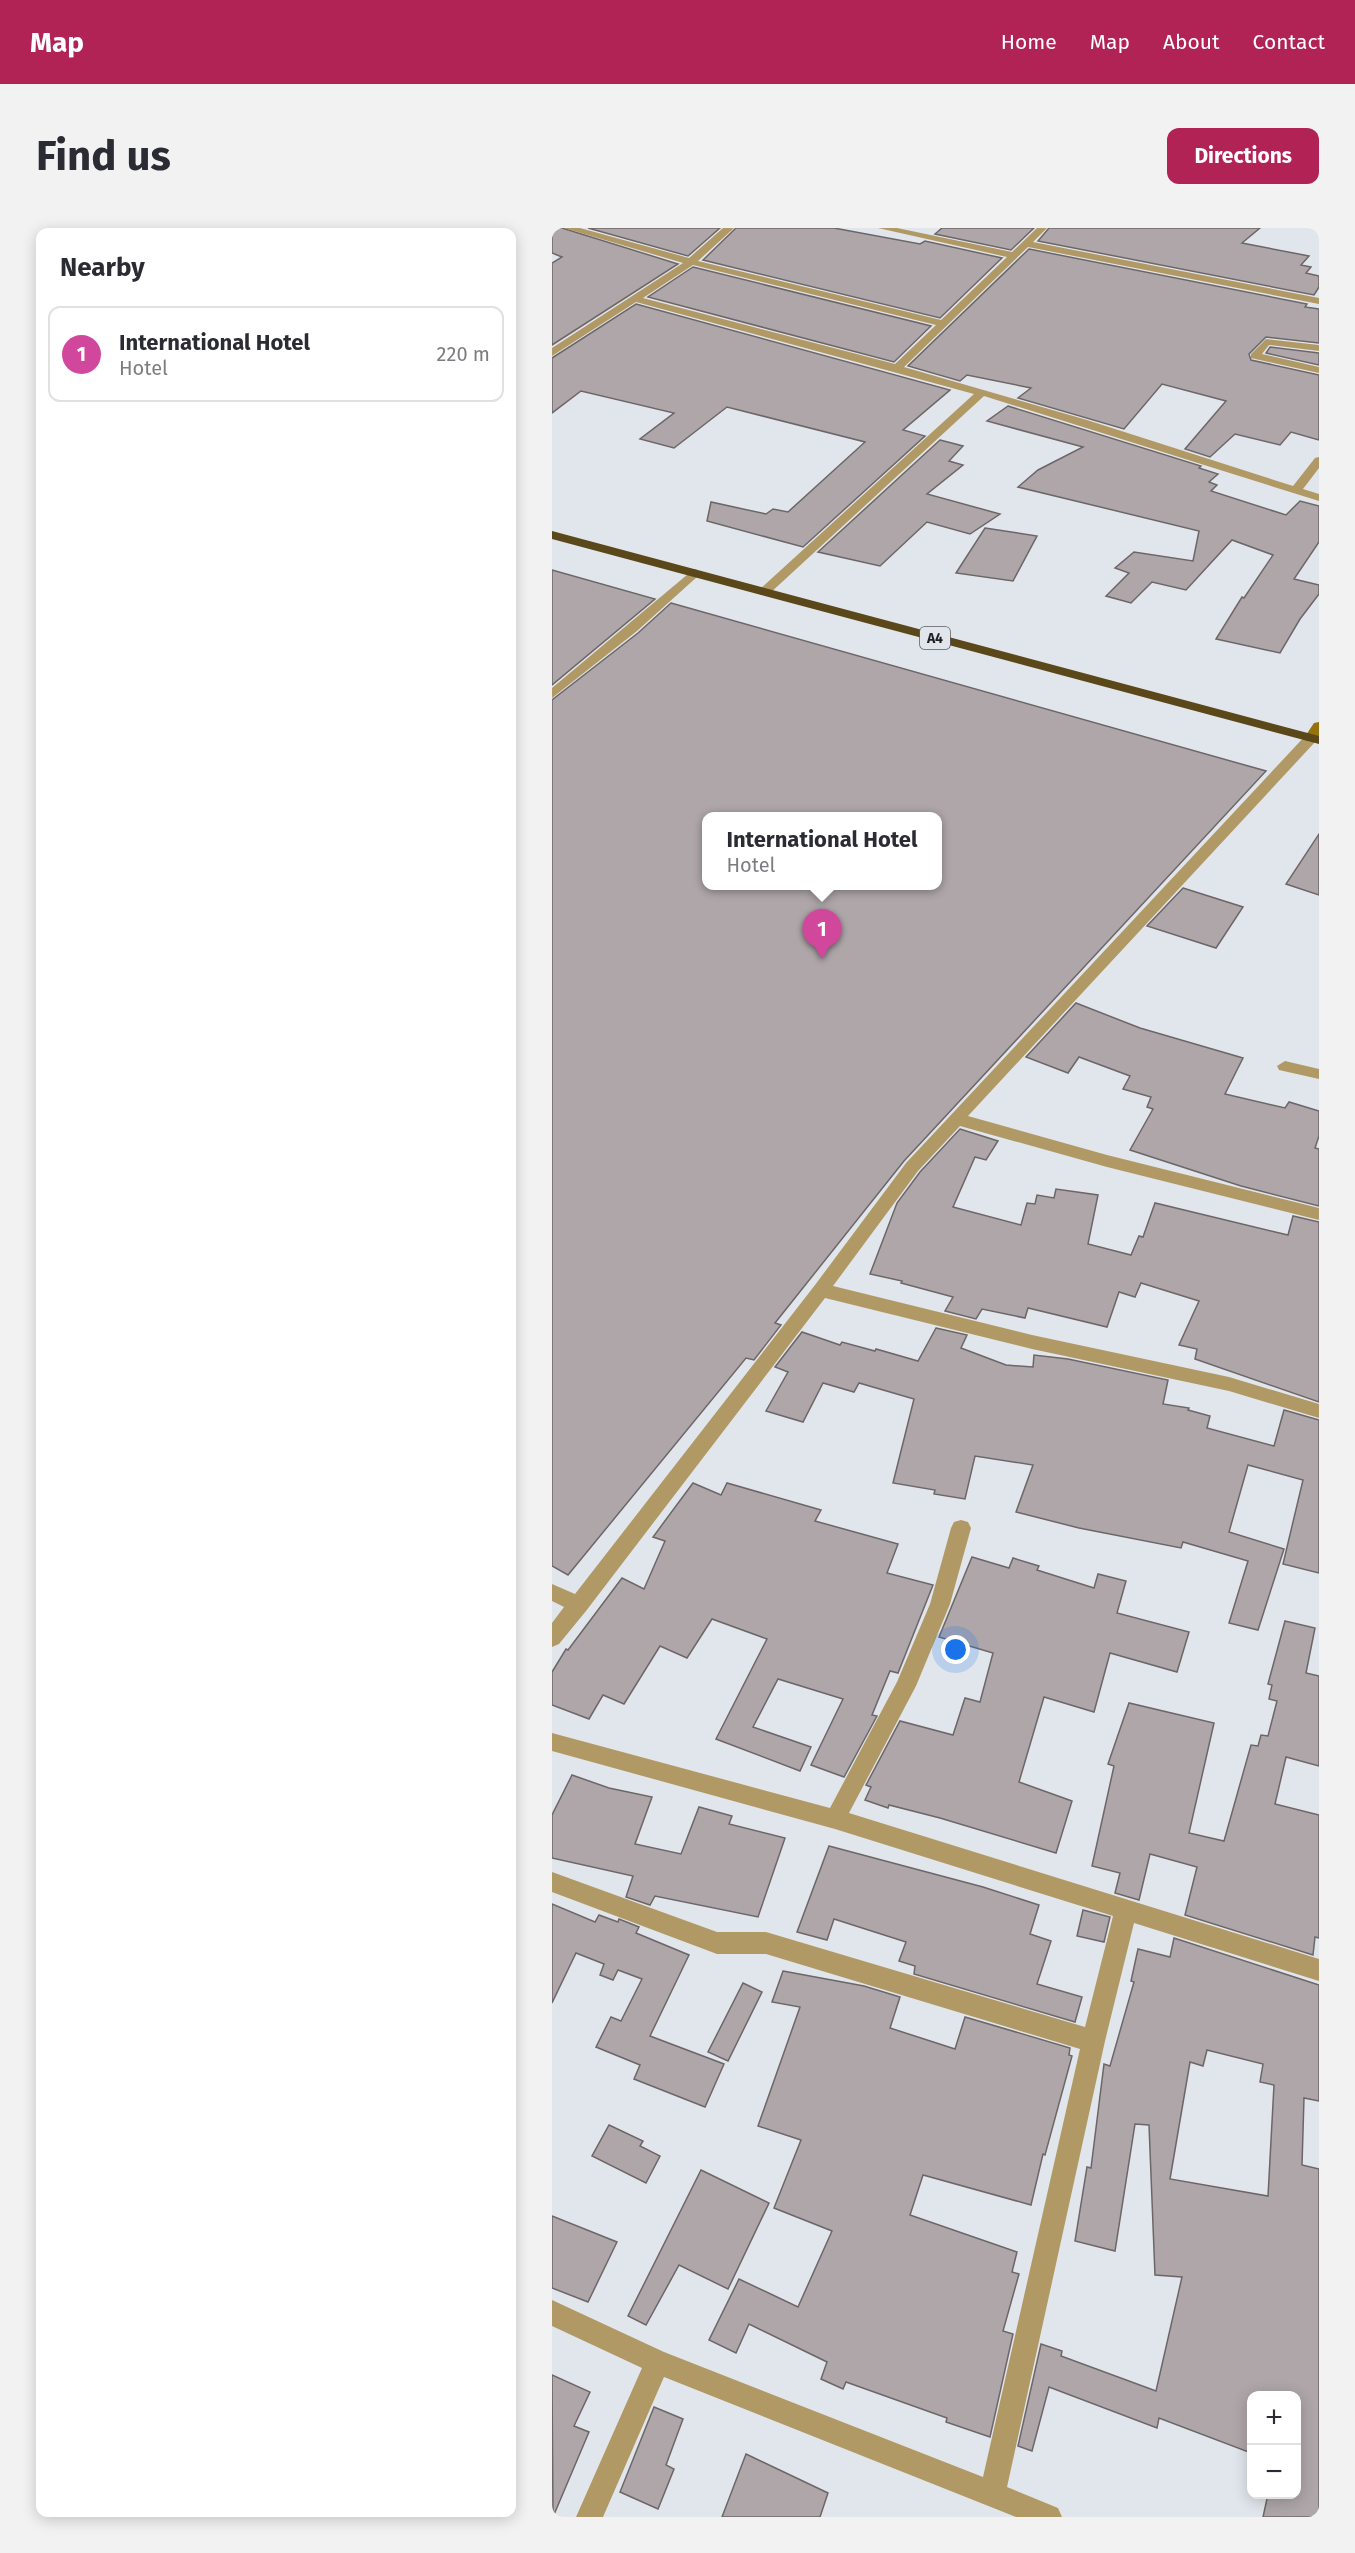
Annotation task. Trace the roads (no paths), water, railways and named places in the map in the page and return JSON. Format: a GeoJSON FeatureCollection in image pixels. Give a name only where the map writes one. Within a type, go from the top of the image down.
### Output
{"type":"FeatureCollection","features":[{"type":"Feature","properties":{"kind":"highway","name":"A4"},"geometry":{"type":"LineString","coordinates":[[552,535],[1316,735]]}},
{"type":"Feature","properties":{"kind":"street"},"geometry":{"type":"LineString","coordinates":[[569,228],[691,262],[942,323]]}},
{"type":"Feature","properties":{"kind":"street"},"geometry":{"type":"LineString","coordinates":[[552,353],[691,262],[729,228]]}},
{"type":"Feature","properties":{"kind":"street"},"geometry":{"type":"LineString","coordinates":[[884,228],[1013,255]]}},
{"type":"Feature","properties":{"kind":"street"},"geometry":{"type":"LineString","coordinates":[[897,368],[1042,228]]}},
{"type":"Feature","properties":{"kind":"street"},"geometry":{"type":"LineString","coordinates":[[1024,243],[1319,301]]}},
{"type":"Feature","properties":{"kind":"street"},"geometry":{"type":"LineString","coordinates":[[636,299],[897,368],[980,394],[1083,422],[1319,498]]}},
{"type":"Feature","properties":{"kind":"street"},"geometry":{"type":"LineString","coordinates":[[1319,348],[1266,342],[1255,356],[1319,370]]}},
{"type":"Feature","properties":{"kind":"street"},"geometry":{"type":"LineString","coordinates":[[764,592],[980,394]]}},
{"type":"Feature","properties":{"kind":"street"},"geometry":{"type":"LineString","coordinates":[[1296,490],[1319,460]]}},
{"type":"Feature","properties":{"kind":"street"},"geometry":{"type":"LineString","coordinates":[[552,694],[633,628],[694,573]]}},
{"type":"Feature","properties":{"kind":"street"},"geometry":{"type":"LineString","coordinates":[[552,1638],[679,1470],[821,1290],[912,1167],[1067,997],[1316,735]]}},
{"type":"Feature","properties":{"kind":"street"},"geometry":{"type":"LineString","coordinates":[[1285,1066],[1319,1074]]}},
{"type":"Feature","properties":{"kind":"street"},"geometry":{"type":"LineString","coordinates":[[957,1119],[1107,1161],[1319,1214]]}},
{"type":"Feature","properties":{"kind":"street"},"geometry":{"type":"LineString","coordinates":[[821,1290],[1032,1342],[1229,1384],[1319,1411]]}},
{"type":"Feature","properties":{"kind":"street"},"geometry":{"type":"LineString","coordinates":[[834,1819],[906,1686],[940,1604],[962,1528]]}},
{"type":"Feature","properties":{"kind":"street"},"geometry":{"type":"LineString","coordinates":[[552,1592],[579,1605]]}},
{"type":"Feature","properties":{"kind":"street"},"geometry":{"type":"LineString","coordinates":[[552,1742],[834,1819],[1319,1970]]}},
{"type":"Feature","properties":{"kind":"street"},"geometry":{"type":"LineString","coordinates":[[552,1881],[717,1943],[765,1943],[1094,2041]]}},
{"type":"Feature","properties":{"kind":"street"},"geometry":{"type":"LineString","coordinates":[[992,2494],[1094,2041],[1126,1910]]}},
{"type":"Feature","properties":{"kind":"street"},"geometry":{"type":"LineString","coordinates":[[552,2313],[658,2362],[1049,2517]]}},
{"type":"Feature","properties":{"kind":"street"},"geometry":{"type":"LineString","coordinates":[[589,2517],[658,2362]]}},
{"type":"Feature","properties":{"kind":"place","name":"International Hotel"},"geometry":{"type":"Point","coordinates":[822,959]}}]}
